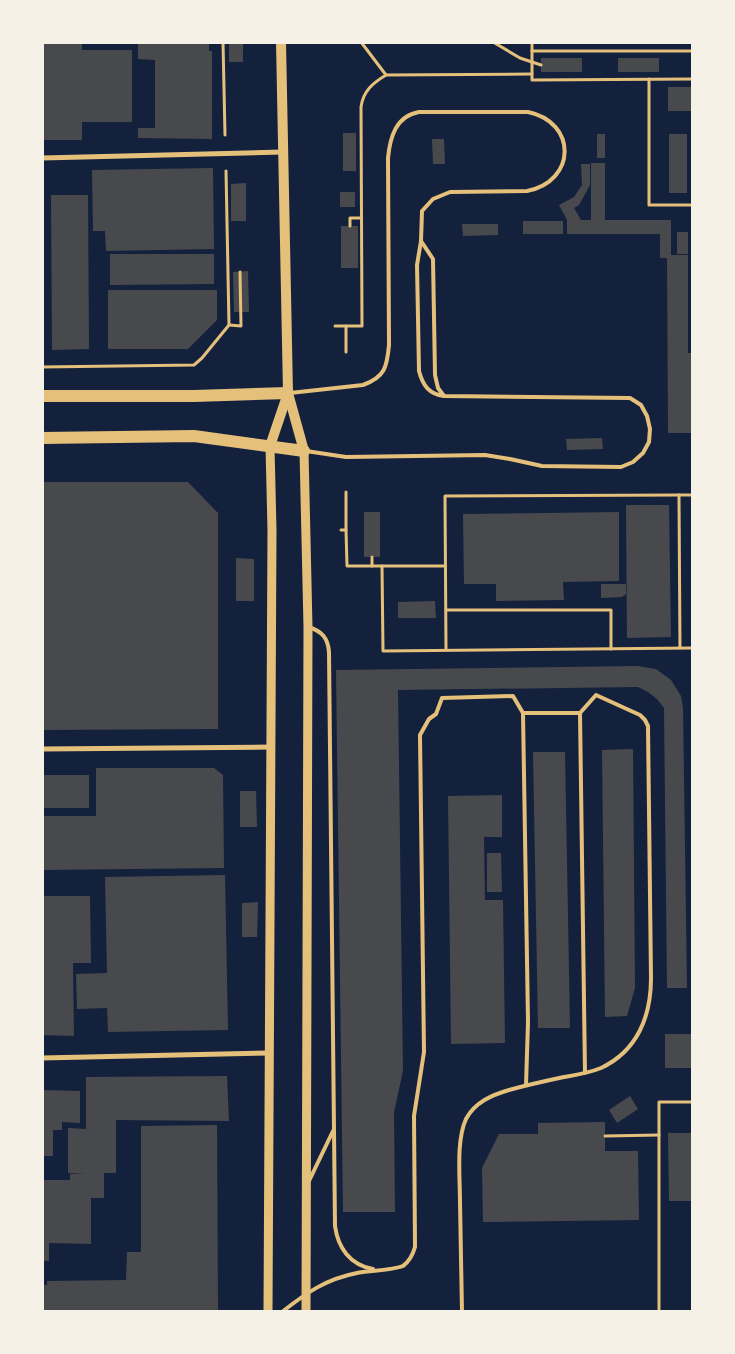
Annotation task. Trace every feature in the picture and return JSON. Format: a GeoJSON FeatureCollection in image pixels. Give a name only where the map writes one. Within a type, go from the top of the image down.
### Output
{"type":"FeatureCollection","features":[{"type":"Feature","properties":{"kind":"main road"},"geometry":{"type":"LineString","coordinates":[[42,438],[194,436],[304,451],[288,393],[281,42]]}},
{"type":"Feature","properties":{"kind":"main road"},"geometry":{"type":"LineString","coordinates":[[42,396],[194,396],[288,393]]}},
{"type":"Feature","properties":{"kind":"main road"},"geometry":{"type":"LineString","coordinates":[[270,446],[288,393]]}},
{"type":"Feature","properties":{"kind":"street"},"geometry":{"type":"LineString","coordinates":[[42,158],[282,152]]}},
{"type":"Feature","properties":{"kind":"street"},"geometry":{"type":"LineString","coordinates":[[268,1312],[272,530],[270,446]]}},
{"type":"Feature","properties":{"kind":"street"},"geometry":{"type":"LineString","coordinates":[[304,451],[308,627],[306,1312]]}},
{"type":"Feature","properties":{"kind":"street"},"geometry":{"type":"LineString","coordinates":[[42,749],[271,747]]}},
{"type":"Feature","properties":{"kind":"street"},"geometry":{"type":"LineString","coordinates":[[42,1058],[270,1053]]}},
{"type":"Feature","properties":{"kind":"lane"},"geometry":{"type":"LineString","coordinates":[[288,393],[363,385],[373,381],[385,369],[390,345],[388,158],[389,145],[394,131],[401,120],[408,114],[419,112],[528,112],[539,114],[556,126],[565,146],[564,157],[562,168],[548,184],[538,189],[527,191],[456,192],[438,196],[428,203],[422,211],[421,241],[417,265],[419,371],[428,390],[437,395],[444,396],[630,398],[640,405],[647,416],[650,429],[649,442],[643,453],[633,462],[621,467],[542,466],[485,455],[346,457],[304,451]]}},
{"type":"Feature","properties":{"kind":"lane"},"geometry":{"type":"LineString","coordinates":[[421,241],[433,259],[435,375],[438,388],[444,396]]}},
{"type":"Feature","properties":{"kind":"lane"},"geometry":{"type":"LineString","coordinates":[[308,627],[321,633],[326,638],[329,652],[335,1216],[339,1245],[352,1260],[370,1269],[380,1269]]}},
{"type":"Feature","properties":{"kind":"lane"},"geometry":{"type":"LineString","coordinates":[[462,1312],[461,1136],[463,1126],[468,1117],[481,1102],[490,1096],[526,1085],[585,1073],[614,1061],[636,1039],[644,1025],[649,1010],[651,994],[648,726],[640,715],[596,695],[580,713],[585,1073]]}},
{"type":"Feature","properties":{"kind":"lane"},"geometry":{"type":"LineString","coordinates":[[282,1312],[306,1292],[330,1280],[354,1273],[401,1266],[408,1262],[413,1255],[415,1246],[414,1116],[424,1052],[420,735],[429,719],[436,714],[442,698],[514,696],[523,713],[528,1022],[526,1085]]}},
{"type":"Feature","properties":{"kind":"lane"},"geometry":{"type":"LineString","coordinates":[[523,713],[580,713]]}},
{"type":"Feature","properties":{"kind":"lane"},"geometry":{"type":"LineString","coordinates":[[307,1186],[334,1129]]}},
{"type":"Feature","properties":{"kind":"path"},"geometry":{"type":"LineString","coordinates":[[42,367],[194,366],[229,326],[223,42]]}},
{"type":"Feature","properties":{"kind":"path"},"geometry":{"type":"LineString","coordinates":[[361,42],[386,75]]}},
{"type":"Feature","properties":{"kind":"path"},"geometry":{"type":"LineString","coordinates":[[493,42],[520,58],[541,65]]}},
{"type":"Feature","properties":{"kind":"path"},"geometry":{"type":"LineString","coordinates":[[532,42],[532,80],[692,79]]}},
{"type":"Feature","properties":{"kind":"path"},"geometry":{"type":"LineString","coordinates":[[532,51],[692,51]]}},
{"type":"Feature","properties":{"kind":"path"},"geometry":{"type":"LineString","coordinates":[[335,326],[362,326],[362,100],[372,84],[386,75],[532,74]]}},
{"type":"Feature","properties":{"kind":"path"},"geometry":{"type":"LineString","coordinates":[[649,79],[649,205],[692,205]]}},
{"type":"Feature","properties":{"kind":"path"},"geometry":{"type":"LineString","coordinates":[[350,226],[350,218],[362,218]]}},
{"type":"Feature","properties":{"kind":"path"},"geometry":{"type":"LineString","coordinates":[[229,326],[241,326],[240,272]]}},
{"type":"Feature","properties":{"kind":"path"},"geometry":{"type":"LineString","coordinates":[[346,326],[346,352]]}},
{"type":"Feature","properties":{"kind":"path"},"geometry":{"type":"LineString","coordinates":[[346,492],[346,566],[445,566]]}},
{"type":"Feature","properties":{"kind":"path"},"geometry":{"type":"LineString","coordinates":[[679,495],[680,648]]}},
{"type":"Feature","properties":{"kind":"path"},"geometry":{"type":"LineString","coordinates":[[446,650],[445,496],[692,495]]}},
{"type":"Feature","properties":{"kind":"path"},"geometry":{"type":"LineString","coordinates":[[341,530],[346,530]]}},
{"type":"Feature","properties":{"kind":"path"},"geometry":{"type":"LineString","coordinates":[[372,557],[372,566]]}},
{"type":"Feature","properties":{"kind":"path"},"geometry":{"type":"LineString","coordinates":[[382,566],[383,651],[692,648]]}},
{"type":"Feature","properties":{"kind":"path"},"geometry":{"type":"LineString","coordinates":[[446,610],[611,610],[611,649]]}},
{"type":"Feature","properties":{"kind":"path"},"geometry":{"type":"LineString","coordinates":[[659,1312],[659,1102],[692,1102]]}},
{"type":"Feature","properties":{"kind":"path"},"geometry":{"type":"LineString","coordinates":[[605,1136],[659,1135]]}},
{"type":"Feature","properties":{"kind":"building"},"geometry":{"type":"Polygon","coordinates":[[[42,42],[82,42],[82,50],[132,50],[132,122],[82,122],[82,140],[42,140],[42,42]]]}},
{"type":"Feature","properties":{"kind":"building"},"geometry":{"type":"Polygon","coordinates":[[[138,42],[209,42],[209,51],[212,51],[212,139],[138,138],[138,128],[155,128],[155,60],[138,59],[138,42]]]}},
{"type":"Feature","properties":{"kind":"building"},"geometry":{"type":"Polygon","coordinates":[[[229,42],[243,42],[243,62],[229,62],[229,42]]]}},
{"type":"Feature","properties":{"kind":"building"},"geometry":{"type":"Polygon","coordinates":[[[541,58],[582,58],[582,72],[541,72],[541,58]]]}},
{"type":"Feature","properties":{"kind":"building"},"geometry":{"type":"Polygon","coordinates":[[[618,58],[659,58],[659,72],[618,72],[618,58]]]}},
{"type":"Feature","properties":{"kind":"building"},"geometry":{"type":"Polygon","coordinates":[[[668,87],[692,87],[692,111],[668,111],[668,87]]]}},
{"type":"Feature","properties":{"kind":"building"},"geometry":{"type":"Polygon","coordinates":[[[343,133],[356,133],[356,171],[343,171],[343,133]]]}},
{"type":"Feature","properties":{"kind":"building"},"geometry":{"type":"Polygon","coordinates":[[[597,134],[605,134],[605,158],[597,158],[597,134]]]}},
{"type":"Feature","properties":{"kind":"building"},"geometry":{"type":"Polygon","coordinates":[[[669,134],[687,134],[687,193],[669,193],[669,134]]]}},
{"type":"Feature","properties":{"kind":"building"},"geometry":{"type":"Polygon","coordinates":[[[432,139],[444,139],[445,164],[433,164],[432,139]]]}},
{"type":"Feature","properties":{"kind":"building"},"geometry":{"type":"Polygon","coordinates":[[[591,163],[605,163],[605,220],[671,220],[671,255],[688,255],[688,353],[692,353],[692,433],[668,433],[667,258],[660,258],[660,234],[567,234],[567,220],[559,205],[574,197],[582,185],[581,164],[590,164],[590,185],[579,205],[574,208],[581,220],[591,220],[591,163]]]}},
{"type":"Feature","properties":{"kind":"building"},"geometry":{"type":"Polygon","coordinates":[[[213,168],[214,249],[106,251],[105,231],[93,231],[92,170],[213,168]]]}},
{"type":"Feature","properties":{"kind":"building"},"geometry":{"type":"Polygon","coordinates":[[[246,183],[246,221],[231,221],[231,184],[246,183]]]}},
{"type":"Feature","properties":{"kind":"building"},"geometry":{"type":"Polygon","coordinates":[[[340,192],[355,192],[355,207],[340,207],[340,192]]]}},
{"type":"Feature","properties":{"kind":"building"},"geometry":{"type":"Polygon","coordinates":[[[51,195],[88,195],[89,349],[52,350],[51,195]]]}},
{"type":"Feature","properties":{"kind":"building"},"geometry":{"type":"Polygon","coordinates":[[[523,221],[563,221],[563,234],[523,234],[523,221]]]}},
{"type":"Feature","properties":{"kind":"building"},"geometry":{"type":"Polygon","coordinates":[[[462,224],[498,224],[498,235],[463,236],[462,224]]]}},
{"type":"Feature","properties":{"kind":"building"},"geometry":{"type":"Polygon","coordinates":[[[341,226],[358,226],[358,268],[341,268],[341,226]]]}},
{"type":"Feature","properties":{"kind":"building"},"geometry":{"type":"Polygon","coordinates":[[[677,232],[688,232],[688,254],[677,254],[677,232]]]}},
{"type":"Feature","properties":{"kind":"building"},"geometry":{"type":"Polygon","coordinates":[[[110,254],[214,254],[214,284],[110,285],[110,254]]]}},
{"type":"Feature","properties":{"kind":"building"},"geometry":{"type":"Polygon","coordinates":[[[248,271],[249,312],[234,312],[233,272],[248,271]]]}},
{"type":"Feature","properties":{"kind":"building"},"geometry":{"type":"Polygon","coordinates":[[[108,290],[217,290],[217,320],[188,349],[108,349],[108,290]]]}},
{"type":"Feature","properties":{"kind":"building"},"geometry":{"type":"Polygon","coordinates":[[[602,438],[603,449],[567,450],[566,439],[602,438]]]}},
{"type":"Feature","properties":{"kind":"building"},"geometry":{"type":"Polygon","coordinates":[[[42,482],[188,482],[218,513],[218,729],[42,730],[42,482]]]}},
{"type":"Feature","properties":{"kind":"building"},"geometry":{"type":"Polygon","coordinates":[[[626,505],[669,505],[671,637],[627,638],[626,505]]]}},
{"type":"Feature","properties":{"kind":"building"},"geometry":{"type":"Polygon","coordinates":[[[364,512],[380,512],[380,557],[364,557],[364,512]]]}},
{"type":"Feature","properties":{"kind":"building"},"geometry":{"type":"Polygon","coordinates":[[[619,512],[619,581],[563,582],[564,600],[496,601],[496,584],[464,584],[463,514],[619,512]]]}},
{"type":"Feature","properties":{"kind":"building"},"geometry":{"type":"Polygon","coordinates":[[[236,558],[254,559],[254,601],[236,601],[236,558]]]}},
{"type":"Feature","properties":{"kind":"building"},"geometry":{"type":"Polygon","coordinates":[[[601,584],[626,584],[626,594],[622,597],[601,598],[601,584]]]}},
{"type":"Feature","properties":{"kind":"building"},"geometry":{"type":"Polygon","coordinates":[[[435,601],[436,618],[398,618],[398,602],[435,601]]]}},
{"type":"Feature","properties":{"kind":"building"},"geometry":{"type":"Polygon","coordinates":[[[637,666],[656,669],[671,680],[681,696],[683,708],[687,988],[667,988],[664,708],[657,699],[638,687],[398,690],[403,1071],[394,1112],[395,1212],[343,1212],[336,670],[637,666]]]}},
{"type":"Feature","properties":{"kind":"building"},"geometry":{"type":"Polygon","coordinates":[[[633,749],[635,988],[627,1016],[605,1017],[602,750],[633,749]]]}},
{"type":"Feature","properties":{"kind":"building"},"geometry":{"type":"Polygon","coordinates":[[[533,752],[565,752],[570,1028],[538,1028],[533,752]]]}},
{"type":"Feature","properties":{"kind":"building"},"geometry":{"type":"Polygon","coordinates":[[[96,768],[214,768],[223,775],[224,868],[42,870],[42,816],[96,816],[96,768]]]}},
{"type":"Feature","properties":{"kind":"building"},"geometry":{"type":"Polygon","coordinates":[[[42,775],[89,775],[89,808],[42,808],[42,775]]]}},
{"type":"Feature","properties":{"kind":"building"},"geometry":{"type":"Polygon","coordinates":[[[240,791],[256,791],[257,827],[240,827],[240,791]]]}},
{"type":"Feature","properties":{"kind":"building"},"geometry":{"type":"Polygon","coordinates":[[[502,795],[502,837],[484,837],[485,900],[503,900],[505,1043],[451,1044],[448,796],[502,795]]]}},
{"type":"Feature","properties":{"kind":"building"},"geometry":{"type":"Polygon","coordinates":[[[487,853],[501,853],[502,892],[487,892],[487,853]]]}},
{"type":"Feature","properties":{"kind":"building"},"geometry":{"type":"Polygon","coordinates":[[[225,875],[228,1030],[108,1032],[107,1008],[77,1009],[76,974],[107,973],[105,877],[225,875]]]}},
{"type":"Feature","properties":{"kind":"building"},"geometry":{"type":"Polygon","coordinates":[[[42,896],[90,896],[91,963],[73,963],[74,1036],[42,1035],[42,896]]]}},
{"type":"Feature","properties":{"kind":"building"},"geometry":{"type":"Polygon","coordinates":[[[258,902],[257,937],[242,937],[242,903],[258,902]]]}},
{"type":"Feature","properties":{"kind":"building"},"geometry":{"type":"Polygon","coordinates":[[[665,1034],[692,1034],[692,1068],[665,1068],[665,1034]]]}},
{"type":"Feature","properties":{"kind":"building"},"geometry":{"type":"Polygon","coordinates":[[[227,1076],[229,1121],[116,1120],[116,1173],[104,1173],[104,1198],[91,1198],[91,1244],[49,1243],[49,1261],[42,1261],[42,1180],[70,1180],[70,1174],[85,1174],[68,1173],[68,1128],[86,1129],[86,1077],[227,1076]]]}},
{"type":"Feature","properties":{"kind":"building"},"geometry":{"type":"Polygon","coordinates":[[[42,1090],[80,1091],[80,1123],[62,1122],[62,1130],[53,1130],[53,1156],[42,1156],[42,1090]]]}},
{"type":"Feature","properties":{"kind":"building"},"geometry":{"type":"Polygon","coordinates":[[[630,1096],[638,1109],[617,1123],[609,1110],[630,1096]]]}},
{"type":"Feature","properties":{"kind":"building"},"geometry":{"type":"Polygon","coordinates":[[[605,1122],[605,1151],[638,1151],[639,1220],[483,1222],[482,1168],[499,1134],[538,1134],[538,1123],[605,1122]]]}},
{"type":"Feature","properties":{"kind":"building"},"geometry":{"type":"Polygon","coordinates":[[[217,1125],[218,1312],[42,1312],[42,1285],[47,1285],[47,1281],[126,1280],[127,1252],[141,1252],[141,1126],[217,1125]]]}},
{"type":"Feature","properties":{"kind":"building"},"geometry":{"type":"Polygon","coordinates":[[[668,1133],[692,1133],[692,1201],[669,1201],[668,1133]]]}}]}
